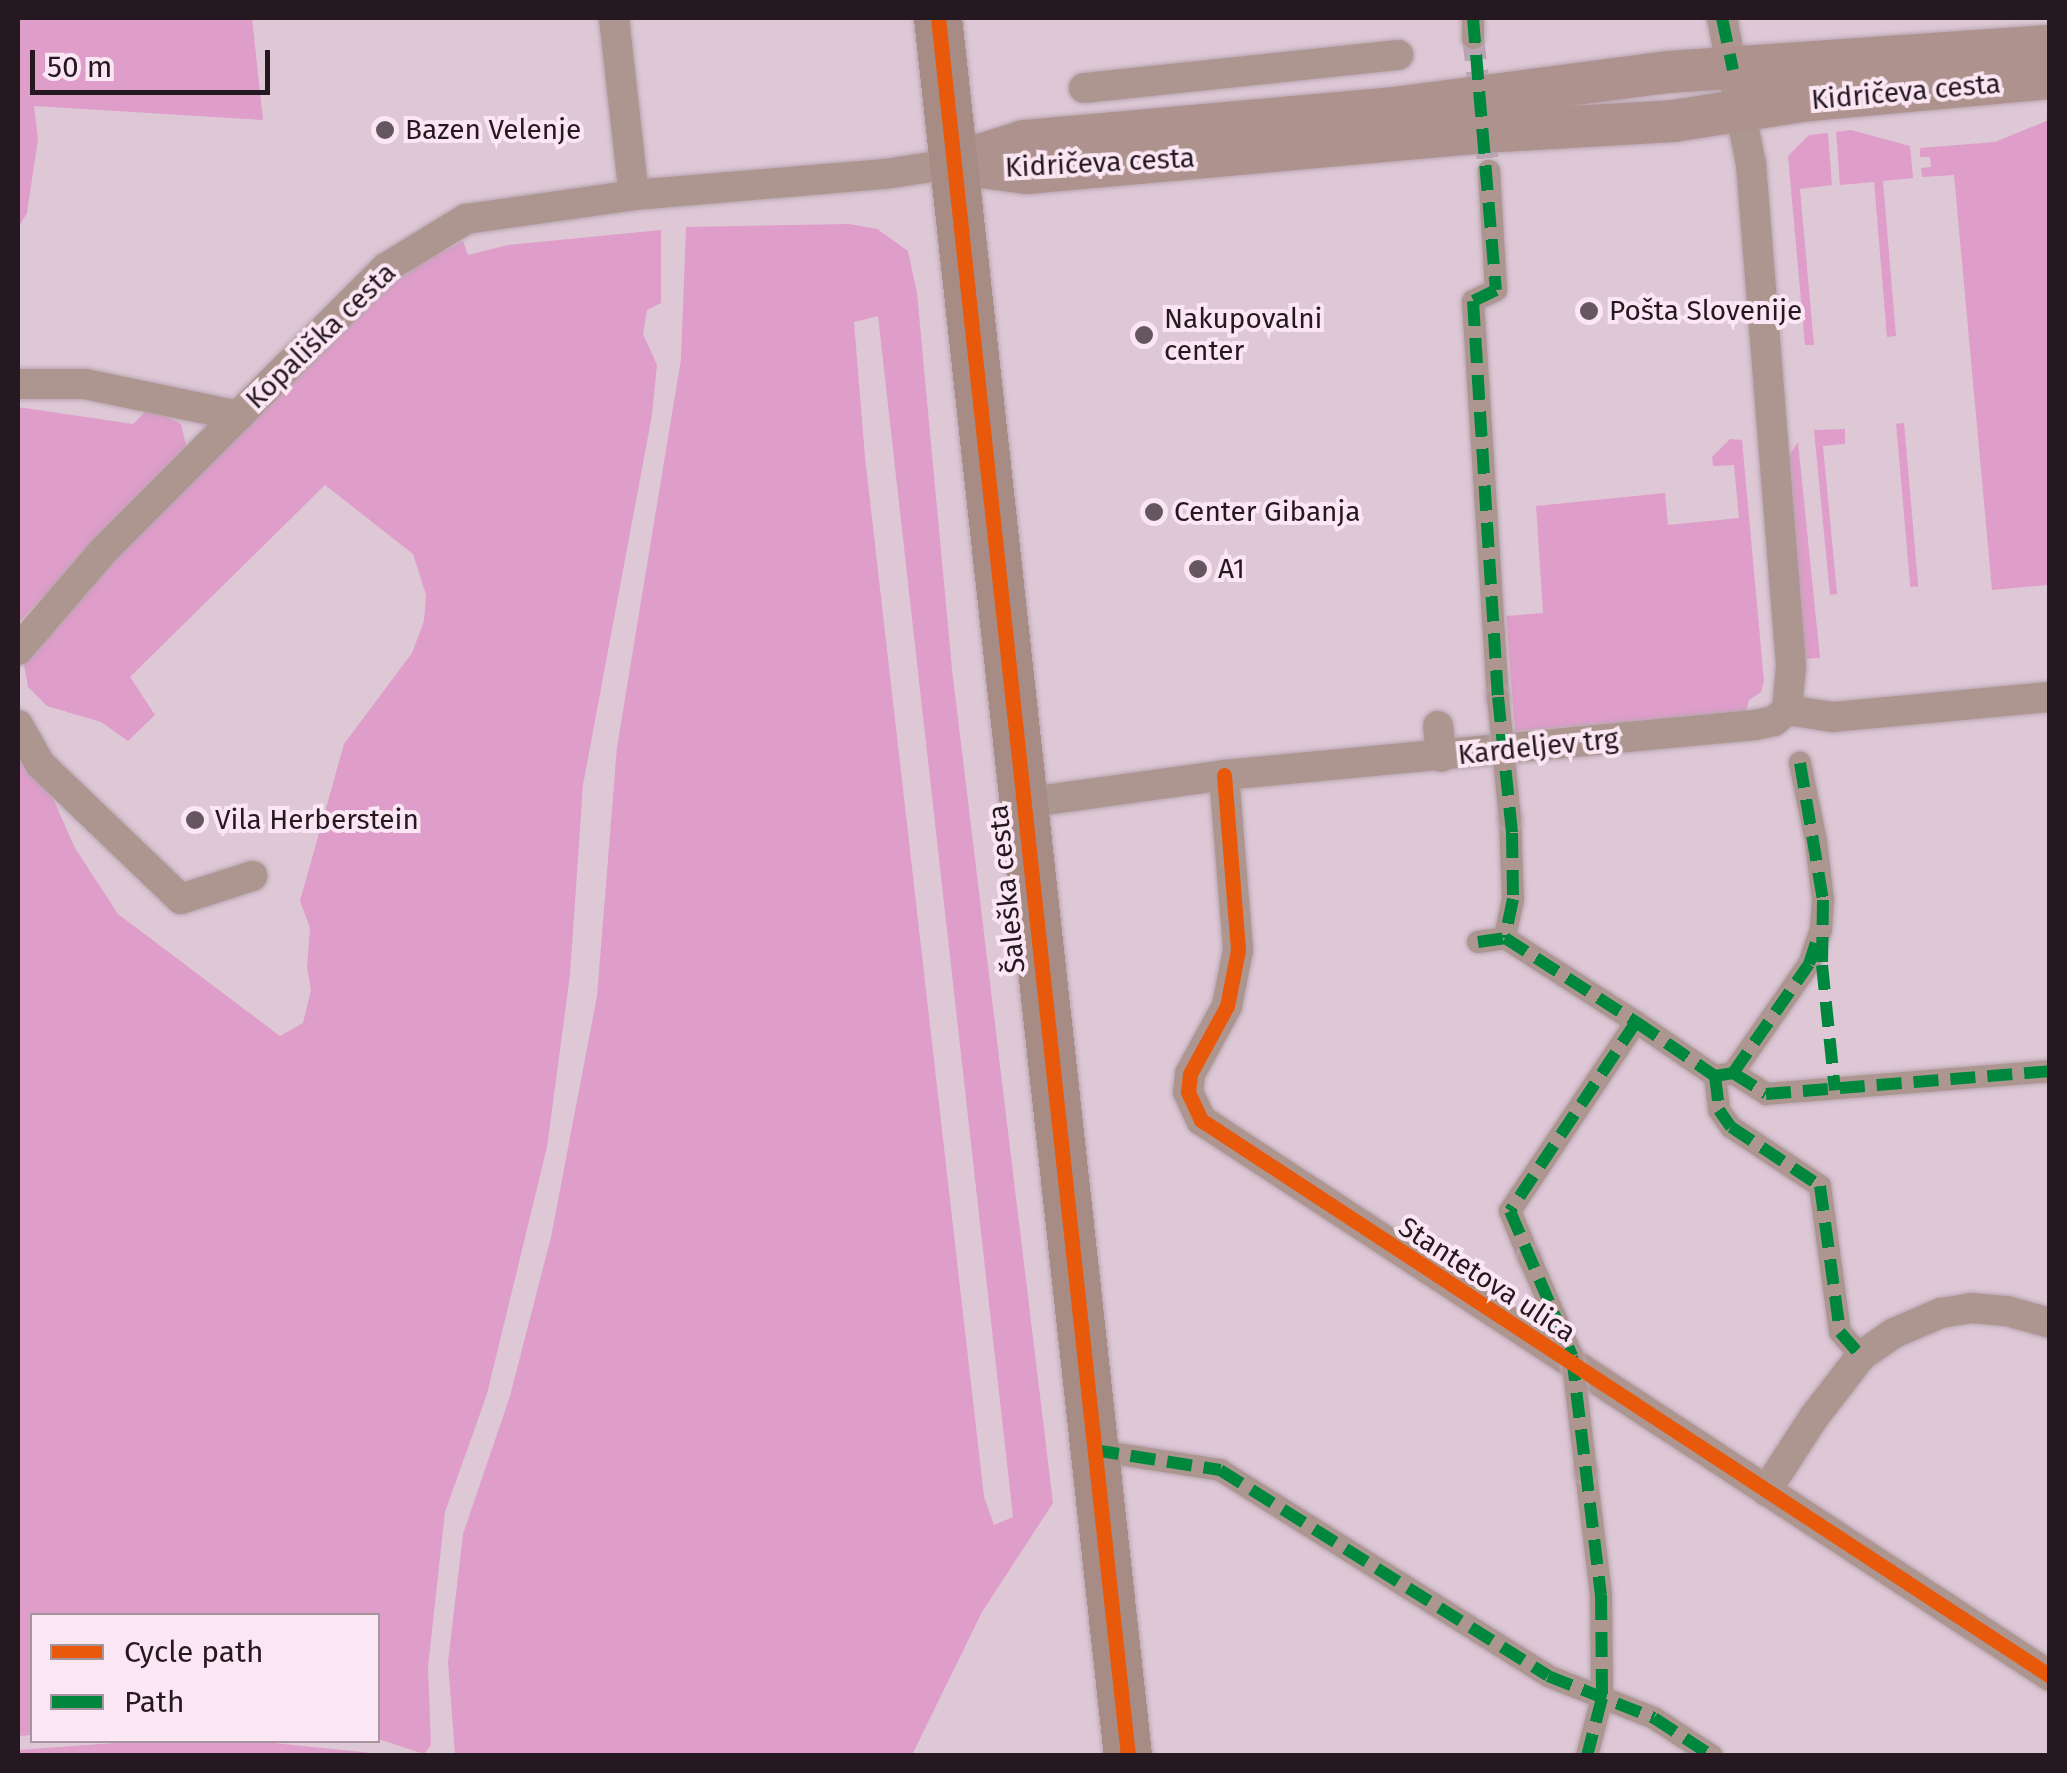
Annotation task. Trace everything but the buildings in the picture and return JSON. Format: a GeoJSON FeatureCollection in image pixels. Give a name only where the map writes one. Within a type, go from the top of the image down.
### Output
{"type":"FeatureCollection","features":[{"type":"Feature","properties":{"kind":"main road","name":"Šaleška cesta"},"geometry":{"type":"LineString","coordinates":[[938,18],[1128,1756]]}},
{"type":"Feature","properties":{"kind":"main road","name":"Kidričeva cesta"},"geometry":{"type":"LineString","coordinates":[[952,164],[1024,141],[1422,105],[1668,72],[2050,46]]}},
{"type":"Feature","properties":{"kind":"main road","name":"Kidričeva cesta"},"geometry":{"type":"LineString","coordinates":[[952,164],[1026,172],[1500,130],[1673,121],[2050,78]]}},
{"type":"Feature","properties":{"kind":"street"},"geometry":{"type":"LineString","coordinates":[[614,18],[634,195]]}},
{"type":"Feature","properties":{"kind":"street"},"geometry":{"type":"LineString","coordinates":[[1722,18],[1750,164],[1791,666],[1787,710]]}},
{"type":"Feature","properties":{"kind":"street"},"geometry":{"type":"LineString","coordinates":[[1084,88],[1398,55]]}},
{"type":"Feature","properties":{"kind":"street","name":"Kopališka cesta"},"geometry":{"type":"LineString","coordinates":[[18,650],[104,549],[386,268],[466,219],[634,195],[884,174],[952,164]]}},
{"type":"Feature","properties":{"kind":"street"},"geometry":{"type":"LineString","coordinates":[[1489,171],[1496,290],[1472,301],[1498,697],[1510,819],[1513,899],[1504,938]]}},
{"type":"Feature","properties":{"kind":"street"},"geometry":{"type":"LineString","coordinates":[[18,384],[86,384],[154,395],[239,416]]}},
{"type":"Feature","properties":{"kind":"street","name":"Kardeljev trg"},"geometry":{"type":"LineString","coordinates":[[1023,802],[1224,774],[1362,748],[1755,725],[1774,721],[1787,710],[1833,717],[2050,697]]}},
{"type":"Feature","properties":{"kind":"street"},"geometry":{"type":"LineString","coordinates":[[18,725],[40,764],[180,899],[252,876]]}},
{"type":"Feature","properties":{"kind":"street"},"geometry":{"type":"LineString","coordinates":[[1800,763],[1816,841],[1823,900],[1820,928],[1809,964],[1724,1075],[1718,1110],[1731,1127],[1820,1186],[1840,1332],[1861,1356]]}},
{"type":"Feature","properties":{"kind":"street","name":"Stantetova ulica"},"geometry":{"type":"LineString","coordinates":[[1224,774],[1238,950],[1236,976],[1227,1006],[1190,1074],[1192,1108],[1219,1135],[2050,1676]]}},
{"type":"Feature","properties":{"kind":"street"},"geometry":{"type":"LineString","coordinates":[[1478,942],[1504,938],[1724,1075],[1766,1094],[2050,1072]]}},
{"type":"Feature","properties":{"kind":"street"},"geometry":{"type":"LineString","coordinates":[[1587,1756],[1602,1698],[1601,1595],[1572,1356],[1510,1211],[1636,1022]]}},
{"type":"Feature","properties":{"kind":"street"},"geometry":{"type":"LineString","coordinates":[[1766,1492],[1814,1417],[1861,1356],[1894,1334],[1941,1313],[2007,1311],[2050,1323]]}},
{"type":"Feature","properties":{"kind":"street"},"geometry":{"type":"LineString","coordinates":[[1094,1450],[1220,1470],[1548,1676],[1654,1718],[1712,1756]]}},
{"type":"Feature","properties":{"kind":"shaded area"},"geometry":{"type":"Polygon","coordinates":[[[18,18],[252,18],[263,120],[34,106],[38,139],[27,213],[18,228],[18,18]]]}},
{"type":"Feature","properties":{"kind":"shaded area"},"geometry":{"type":"Polygon","coordinates":[[[2049,120],[2049,585],[1992,590],[1954,175],[1922,177],[1921,168],[1931,167],[1930,157],[1920,157],[1920,148],[1995,142],[2049,120]]]}},
{"type":"Feature","properties":{"kind":"shaded area"},"geometry":{"type":"Polygon","coordinates":[[[1851,130],[1910,146],[1913,178],[1883,181],[1896,336],[1887,337],[1874,182],[1840,185],[1836,132],[1851,130]]]}},
{"type":"Feature","properties":{"kind":"shaded area"},"geometry":{"type":"Polygon","coordinates":[[[1828,133],[1832,185],[1800,189],[1814,345],[1805,345],[1788,156],[1809,135],[1828,133]]]}},
{"type":"Feature","properties":{"kind":"shaded area"},"geometry":{"type":"Polygon","coordinates":[[[849,224],[877,229],[908,251],[917,293],[952,669],[1053,1503],[982,1612],[912,1755],[455,1755],[448,1662],[463,1534],[510,1396],[551,1237],[597,996],[617,747],[681,359],[686,227],[849,224]],[[878,316],[854,322],[865,457],[984,1497],[994,1525],[1013,1517],[878,316]]]}},
{"type":"Feature","properties":{"kind":"shaded area"},"geometry":{"type":"Polygon","coordinates":[[[661,230],[661,303],[647,310],[643,334],[657,365],[652,415],[583,785],[570,975],[547,1147],[487,1394],[445,1512],[428,1667],[431,1745],[424,1754],[380,1740],[380,1613],[30,1613],[30,1735],[18,1736],[18,754],[50,792],[75,848],[118,914],[280,1036],[303,1023],[311,990],[307,967],[310,928],[300,901],[344,744],[412,653],[424,621],[426,595],[413,554],[325,485],[130,677],[155,715],[128,741],[101,722],[47,706],[28,687],[24,665],[32,642],[380,292],[463,241],[468,255],[508,245],[661,230]]]}},
{"type":"Feature","properties":{"kind":"shaded area"},"geometry":{"type":"Polygon","coordinates":[[[18,407],[133,424],[150,407],[181,424],[187,448],[18,623],[18,407]]]}},
{"type":"Feature","properties":{"kind":"shaded area"},"geometry":{"type":"Polygon","coordinates":[[[1904,423],[1918,586],[1910,587],[1896,424],[1904,423]]]}},
{"type":"Feature","properties":{"kind":"shaded area"},"geometry":{"type":"Polygon","coordinates":[[[1845,429],[1845,444],[1823,446],[1837,594],[1830,595],[1814,430],[1845,429]]]}},
{"type":"Feature","properties":{"kind":"shaded area"},"geometry":{"type":"Polygon","coordinates":[[[1730,439],[1742,440],[1764,681],[1761,692],[1749,700],[1746,712],[1515,731],[1506,616],[1543,613],[1536,506],[1665,493],[1668,525],[1739,518],[1734,465],[1713,466],[1712,457],[1730,439]]]}},
{"type":"Feature","properties":{"kind":"shaded area"},"geometry":{"type":"Polygon","coordinates":[[[1798,442],[1820,658],[1804,659],[1788,457],[1798,442]]]}},
{"type":"Feature","properties":{"kind":"shaded area"},"geometry":{"type":"Polygon","coordinates":[[[115,1743],[273,1743],[391,1755],[18,1755],[18,1750],[115,1743]]]}},
{"type":"Feature","properties":{"kind":"tunnel"},"geometry":{"type":"LineString","coordinates":[[1473,38],[1489,171]]}},
{"type":"Feature","properties":{"kind":"marked path"},"geometry":{"type":"LineString","coordinates":[[1473,18],[1496,290],[1473,301],[1498,697],[1512,833],[1513,899],[1505,938],[1636,1022],[1510,1211],[1572,1356],[1601,1595],[1602,1698],[1587,1756]]}},
{"type":"Feature","properties":{"kind":"marked path"},"geometry":{"type":"LineString","coordinates":[[1722,18],[1733,70]]}},
{"type":"Feature","properties":{"kind":"marked path"},"geometry":{"type":"LineString","coordinates":[[1800,763],[1823,900],[1822,965],[1835,1090]]}},
{"type":"Feature","properties":{"kind":"marked path"},"geometry":{"type":"LineString","coordinates":[[1478,942],[1505,938]]}},
{"type":"Feature","properties":{"kind":"marked path"},"geometry":{"type":"LineString","coordinates":[[1733,1073],[1809,964],[1816,943]]}},
{"type":"Feature","properties":{"kind":"marked path"},"geometry":{"type":"LineString","coordinates":[[1636,1022],[1715,1076],[1733,1073],[1766,1094],[2050,1071]]}},
{"type":"Feature","properties":{"kind":"marked path"},"geometry":{"type":"LineString","coordinates":[[1715,1076],[1719,1110],[1731,1127],[1820,1186],[1840,1332],[1861,1356]]}},
{"type":"Feature","properties":{"kind":"marked path"},"geometry":{"type":"LineString","coordinates":[[1094,1450],[1220,1470],[1548,1676],[1654,1718],[1712,1756]]}},
{"type":"Feature","properties":{"kind":"cycle path"},"geometry":{"type":"LineString","coordinates":[[938,18],[1128,1756]]}},
{"type":"Feature","properties":{"kind":"cycle path"},"geometry":{"type":"LineString","coordinates":[[1224,775],[1238,950],[1227,1006],[1190,1074],[1188,1092],[1201,1120],[2050,1676]]}},
{"type":"Feature","properties":{"kind":"place","name":"Bazen Velenje"},"geometry":{"type":"Point","coordinates":[385,130]}},
{"type":"Feature","properties":{"kind":"place","name":"Pošta Slovenije"},"geometry":{"type":"Point","coordinates":[1589,311]}},
{"type":"Feature","properties":{"kind":"place","name":"Nakupovalni center"},"geometry":{"type":"Point","coordinates":[1144,335]}},
{"type":"Feature","properties":{"kind":"place","name":"Center Gibanja"},"geometry":{"type":"Point","coordinates":[1154,512]}},
{"type":"Feature","properties":{"kind":"place","name":"A1"},"geometry":{"type":"Point","coordinates":[1198,569]}},
{"type":"Feature","properties":{"kind":"place","name":"Vila Herberstein"},"geometry":{"type":"Point","coordinates":[195,820]}}]}
